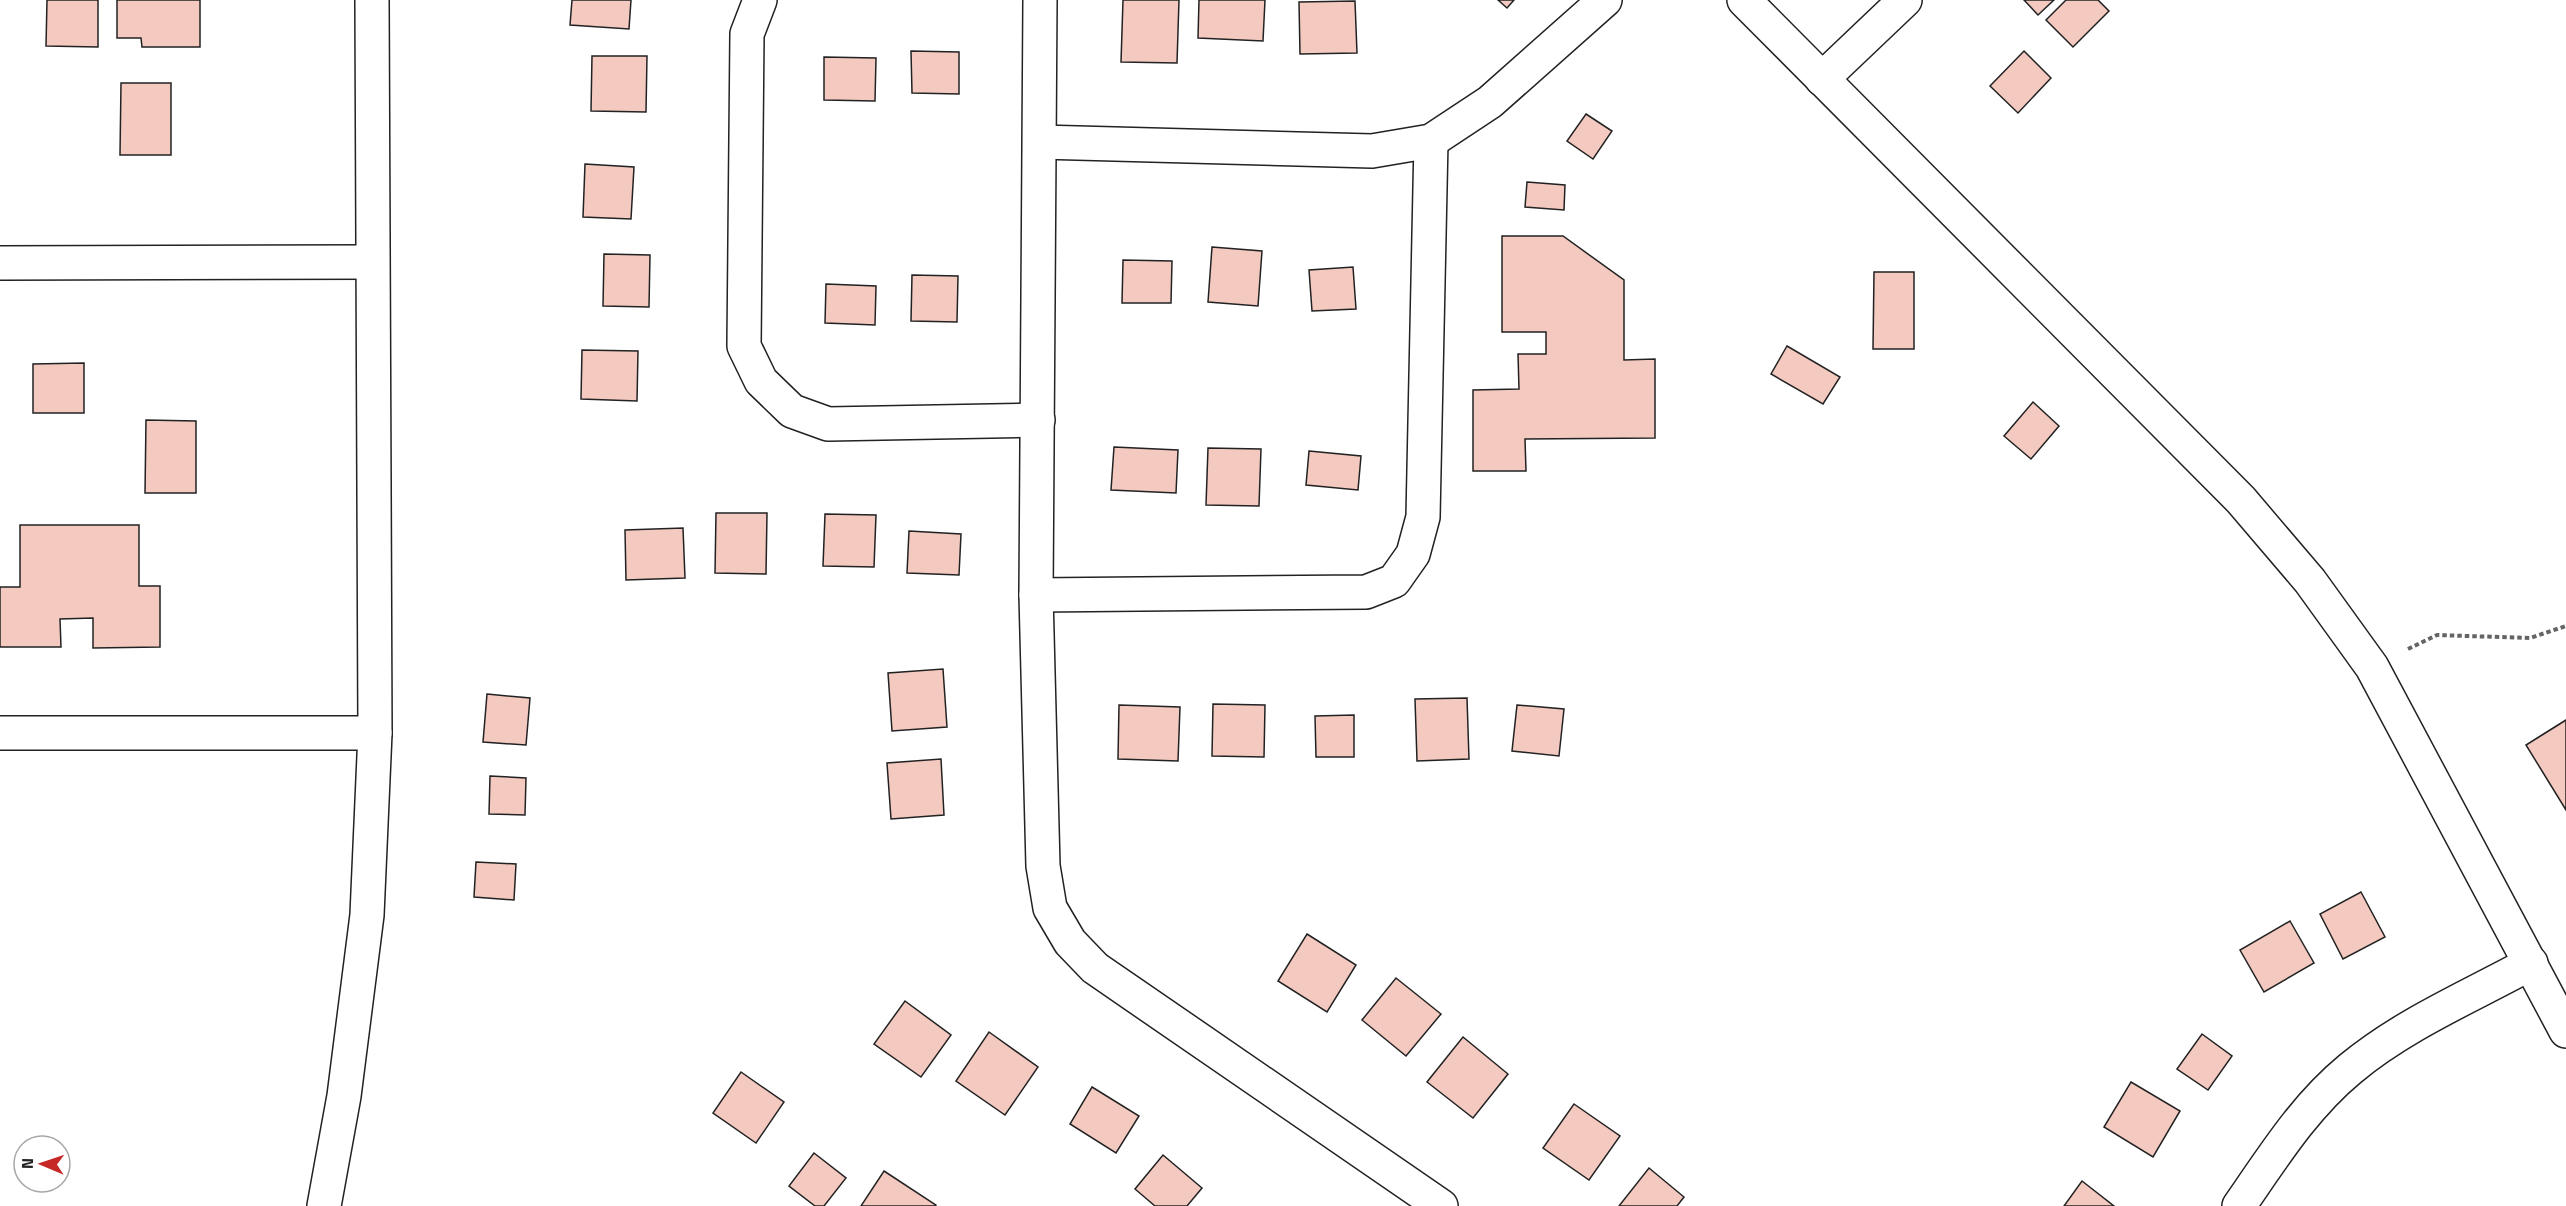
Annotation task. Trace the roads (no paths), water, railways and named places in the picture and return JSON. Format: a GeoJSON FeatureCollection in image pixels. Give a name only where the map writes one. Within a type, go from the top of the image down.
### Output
{"type":"FeatureCollection","features":[{"type":"Feature","properties":{"kind":"street"},"geometry":{"type":"LineString","coordinates":[[324,1206],[344,1096],[367,915],[375,733],[372,0]]}},
{"type":"Feature","properties":{"kind":"street"},"geometry":{"type":"LineString","coordinates":[[760,0],[747,34],[744,346],[761,381],[792,411],[828,424],[1038,420]]}},
{"type":"Feature","properties":{"kind":"street"},"geometry":{"type":"LineString","coordinates":[[1041,0],[1036,595],[1043,866],[1050,908],[1070,942],[1095,968],[1441,1206]]}},
{"type":"Feature","properties":{"kind":"street"},"geometry":{"type":"LineString","coordinates":[[1040,142],[1372,151],[1431,141],[1490,102],[1605,0]]}},
{"type":"Feature","properties":{"kind":"street"},"geometry":{"type":"LineString","coordinates":[[1744,0],[2241,500],[2310,581],[2372,667],[2566,1031]]}},
{"type":"Feature","properties":{"kind":"street"},"geometry":{"type":"LineString","coordinates":[[1822,79],[1905,0]]}},
{"type":"Feature","properties":{"kind":"street"},"geometry":{"type":"LineString","coordinates":[[1036,595],[1366,592],[1394,581],[1413,554],[1423,517],[1431,141]]}},
{"type":"Feature","properties":{"kind":"street"},"geometry":{"type":"LineString","coordinates":[[0,263],[372,262]]}},
{"type":"Feature","properties":{"kind":"street"},"geometry":{"type":"LineString","coordinates":[[0,733],[375,733]]}},
{"type":"Feature","properties":{"kind":"street"},"geometry":{"type":"LineString","coordinates":[[2239,1206],[2300,1119],[2350,1068],[2407,1029],[2531,963]]}}]}
